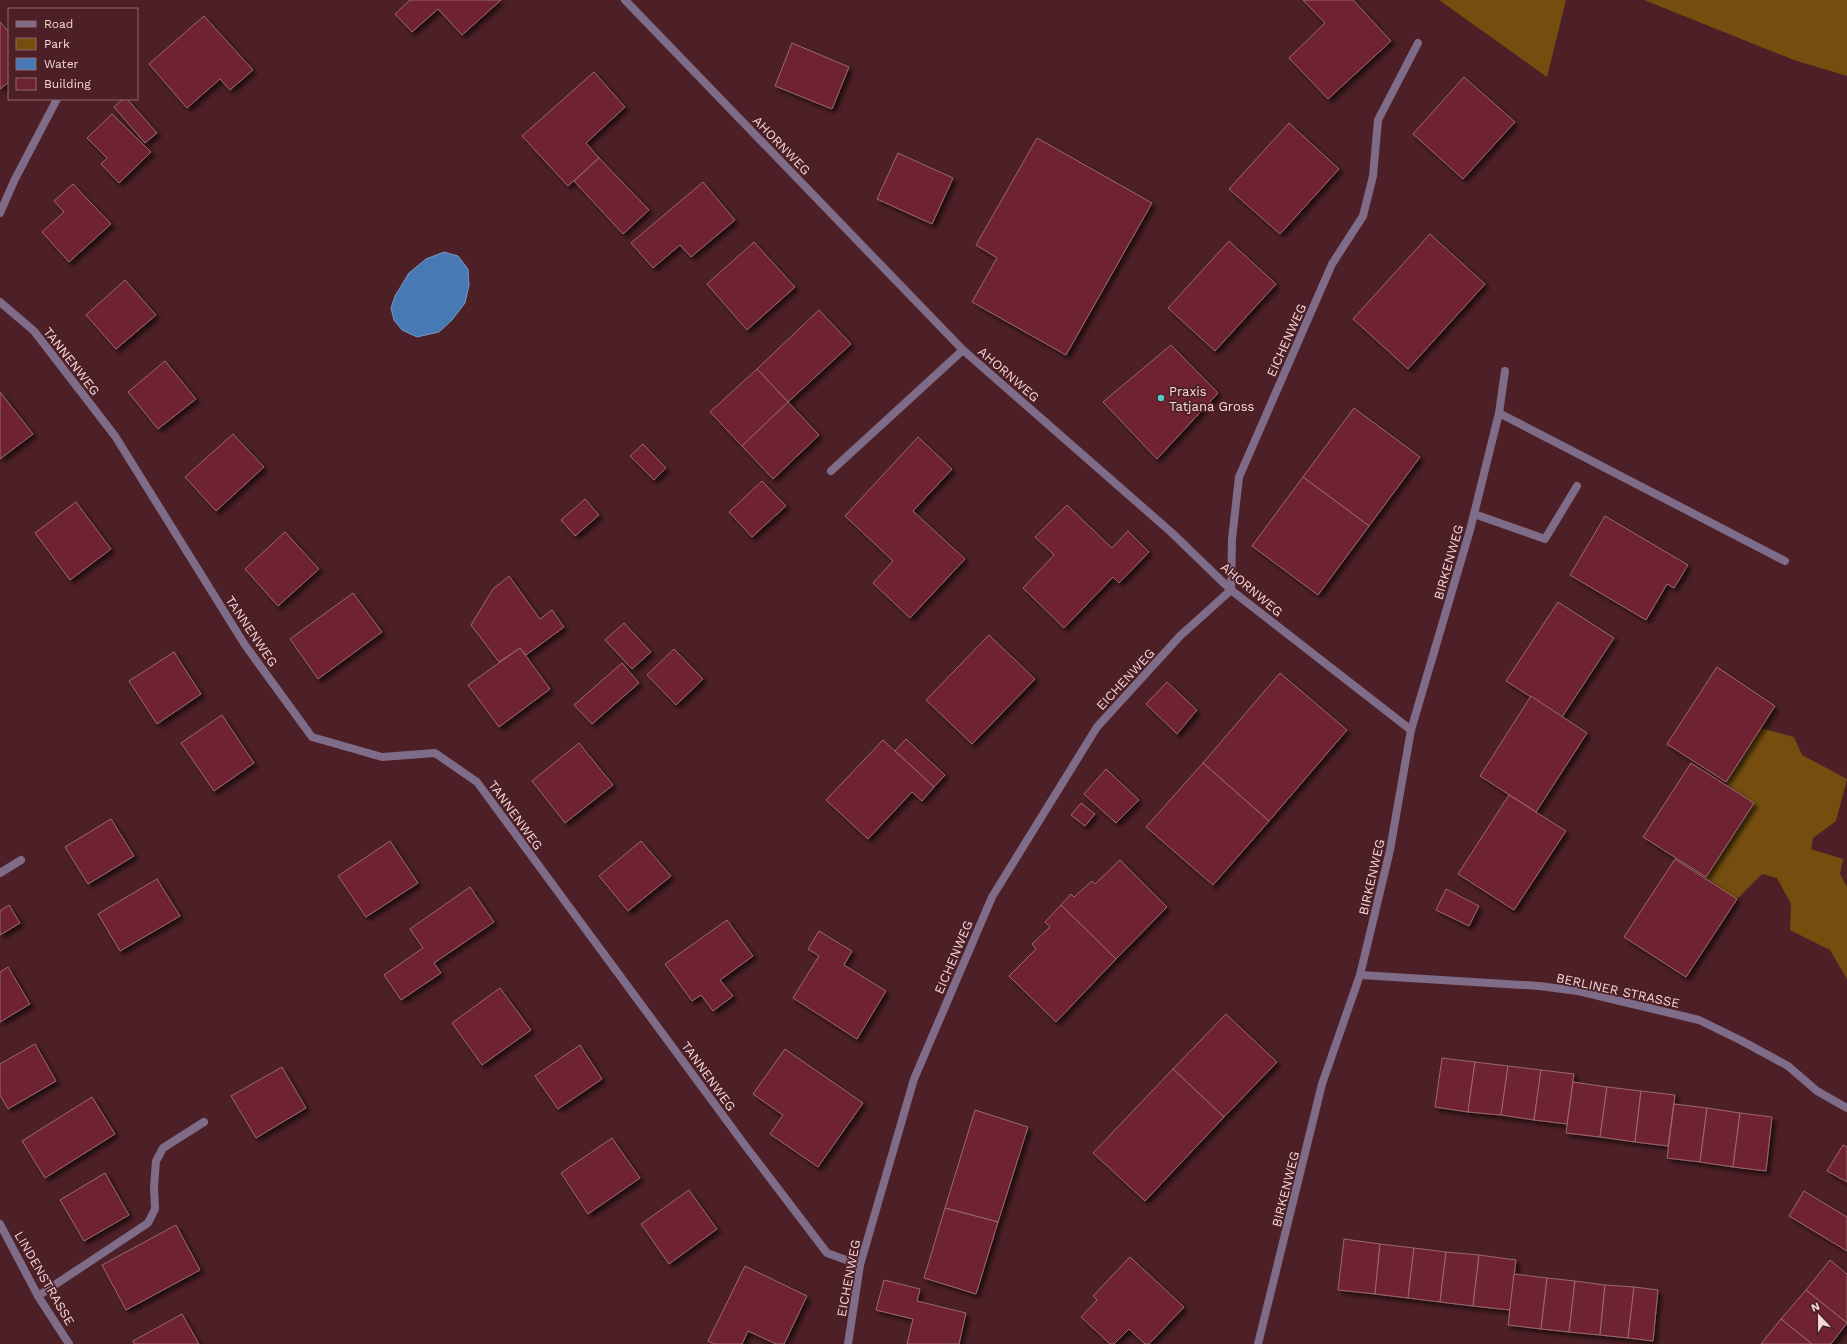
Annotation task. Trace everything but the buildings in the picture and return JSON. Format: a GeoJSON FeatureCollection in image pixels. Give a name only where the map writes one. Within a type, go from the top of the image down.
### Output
{"type":"FeatureCollection","features":[{"type":"Feature","properties":{"kind":"street","name":"AHORNWEG"},"geometry":{"type":"LineString","coordinates":[[625,0],[963,350],[1171,532],[1231,590],[1411,730]]}},
{"type":"Feature","properties":{"kind":"street","name":"EICHENWEG"},"geometry":{"type":"LineString","coordinates":[[848,1344],[860,1265],[914,1079],[992,897],[1097,727],[1180,636],[1231,590],[1232,539],[1239,477],[1332,264],[1363,216],[1373,176],[1378,120],[1418,43]]}},
{"type":"Feature","properties":{"kind":"street"},"geometry":{"type":"LineString","coordinates":[[0,213],[15,179],[56,100]]}},
{"type":"Feature","properties":{"kind":"street","name":"TANNENWEG"},"geometry":{"type":"LineString","coordinates":[[0,302],[34,331],[115,436],[245,645],[312,737],[382,757],[434,753],[477,782],[744,1144],[827,1253],[860,1265]]}},
{"type":"Feature","properties":{"kind":"street"},"geometry":{"type":"LineString","coordinates":[[831,471],[963,350]]}},
{"type":"Feature","properties":{"kind":"street","name":"BIRKENWEG"},"geometry":{"type":"LineString","coordinates":[[1258,1344],[1322,1084],[1360,976],[1390,850],[1411,730],[1474,514],[1499,414],[1504,371]]}},
{"type":"Feature","properties":{"kind":"street"},"geometry":{"type":"LineString","coordinates":[[1499,414],[1785,561]]}},
{"type":"Feature","properties":{"kind":"street"},"geometry":{"type":"LineString","coordinates":[[1474,514],[1545,540],[1577,486]]}},
{"type":"Feature","properties":{"kind":"street"},"geometry":{"type":"LineString","coordinates":[[0,873],[21,860]]}},
{"type":"Feature","properties":{"kind":"street","name":"BERLINER STRASSE"},"geometry":{"type":"LineString","coordinates":[[1360,976],[1538,986],[1578,992],[1699,1020],[1788,1066],[1817,1091],[1847,1108]]}},
{"type":"Feature","properties":{"kind":"street"},"geometry":{"type":"LineString","coordinates":[[38,1296],[148,1222],[154,1210],[156,1161],[163,1148],[204,1122]]}},
{"type":"Feature","properties":{"kind":"street","name":"LINDENSTRASSE"},"geometry":{"type":"LineString","coordinates":[[0,1224],[38,1296],[69,1344]]}},
{"type":"Feature","properties":{"kind":"green space"},"geometry":{"type":"Polygon","coordinates":[[[1439,0],[1566,0],[1547,77],[1439,0]]]}},
{"type":"Feature","properties":{"kind":"green space"},"geometry":{"type":"Polygon","coordinates":[[[1644,0],[1847,0],[1847,76],[1794,60],[1644,0]]]}},
{"type":"Feature","properties":{"kind":"green space"},"geometry":{"type":"Polygon","coordinates":[[[1761,728],[1794,737],[1802,755],[1847,779],[1836,821],[1813,838],[1811,849],[1843,859],[1840,874],[1847,887],[1847,979],[1830,950],[1790,930],[1791,904],[1777,878],[1762,874],[1737,899],[1706,877],[1753,803],[1727,785],[1726,782],[1761,728]]]}},
{"type":"Feature","properties":{"kind":"water"},"geometry":{"type":"Polygon","coordinates":[[[444,252],[458,256],[468,269],[469,285],[465,303],[452,320],[439,332],[417,337],[402,330],[394,320],[391,308],[395,296],[409,273],[426,259],[444,252]]]}},
{"type":"Feature","properties":{"kind":"place","name":"Praxis Tatjana Gross"},"geometry":{"type":"Point","coordinates":[1161,398]}}]}
